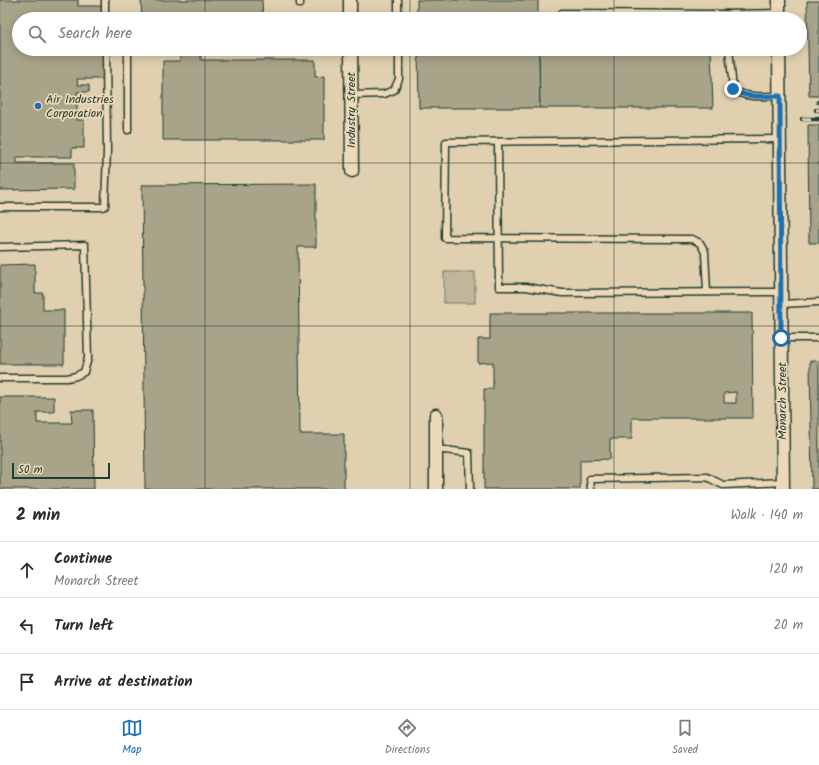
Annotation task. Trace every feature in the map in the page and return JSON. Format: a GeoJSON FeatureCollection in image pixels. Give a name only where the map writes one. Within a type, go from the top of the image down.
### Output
{"type":"FeatureCollection","features":[{"type":"Feature","properties":{"kind":"street"},"geometry":{"type":"LineString","coordinates":[[350,0],[350,12]]}},
{"type":"Feature","properties":{"kind":"street"},"geometry":{"type":"LineString","coordinates":[[779,0],[779,12]]}},
{"type":"Feature","properties":{"kind":"street","name":"Industry Street"},"geometry":{"type":"LineString","coordinates":[[351,56],[352,171]]}},
{"type":"Feature","properties":{"kind":"street","name":"Monarch Street"},"geometry":{"type":"LineString","coordinates":[[779,56],[783,486]]}},
{"type":"Feature","properties":{"kind":"street"},"geometry":{"type":"LineString","coordinates":[[436,415],[436,489]]}},
{"type":"Feature","properties":{"kind":"lane"},"geometry":{"type":"LineString","coordinates":[[105,0],[105,12]]}},
{"type":"Feature","properties":{"kind":"lane"},"geometry":{"type":"LineString","coordinates":[[398,0],[398,12]]}},
{"type":"Feature","properties":{"kind":"lane"},"geometry":{"type":"LineString","coordinates":[[0,207],[105,206],[107,151],[106,56]]}},
{"type":"Feature","properties":{"kind":"lane"},"geometry":{"type":"LineString","coordinates":[[128,56],[128,130]]}},
{"type":"Feature","properties":{"kind":"lane"},"geometry":{"type":"LineString","coordinates":[[351,95],[384,94],[394,90],[399,78],[399,56]]}},
{"type":"Feature","properties":{"kind":"lane"},"geometry":{"type":"LineString","coordinates":[[730,56],[733,89],[740,94],[780,96]]}},
{"type":"Feature","properties":{"kind":"lane"},"geometry":{"type":"LineString","coordinates":[[707,292],[705,252],[700,243],[692,239],[445,238],[446,142],[780,139]]}},
{"type":"Feature","properties":{"kind":"lane"},"geometry":{"type":"LineString","coordinates":[[498,142],[499,287],[526,286],[562,294],[707,292],[819,302]]}},
{"type":"Feature","properties":{"kind":"lane"},"geometry":{"type":"LineString","coordinates":[[0,246],[85,245],[88,358],[84,372],[71,378],[0,378]]}},
{"type":"Feature","properties":{"kind":"lane"},"geometry":{"type":"LineString","coordinates":[[781,338],[819,338]]}},
{"type":"Feature","properties":{"kind":"lane"},"geometry":{"type":"LineString","coordinates":[[436,449],[469,453],[470,489]]}},
{"type":"Feature","properties":{"kind":"lane"},"geometry":{"type":"LineString","coordinates":[[591,489],[590,479],[707,477],[723,485],[783,486]]}},
{"type":"Feature","properties":{"kind":"shaded area"},"geometry":{"type":"Polygon","coordinates":[[[444,272],[475,272],[475,303],[444,303],[444,272]]]}},
{"type":"Feature","properties":{"kind":"building","name":"Air Industries Corporation"},"geometry":{"type":"Polygon","coordinates":[[[0,0],[78,0],[78,6],[102,6],[102,12],[12,12],[12,56],[103,56],[103,79],[77,79],[78,85],[89,85],[89,92],[77,92],[77,120],[84,120],[84,148],[72,148],[72,157],[17,157],[17,163],[74,163],[74,189],[0,190],[0,0]]]}},
{"type":"Feature","properties":{"kind":"building"},"geometry":{"type":"Polygon","coordinates":[[[141,0],[262,0],[263,12],[142,12],[141,0]]]}},
{"type":"Feature","properties":{"kind":"building"},"geometry":{"type":"Polygon","coordinates":[[[417,0],[538,0],[538,12],[417,12],[417,0]]]}},
{"type":"Feature","properties":{"kind":"building"},"geometry":{"type":"Polygon","coordinates":[[[807,1],[819,1],[819,96],[809,96],[807,1]]]}},
{"type":"Feature","properties":{"kind":"building"},"geometry":{"type":"Polygon","coordinates":[[[180,56],[201,56],[201,60],[315,60],[315,77],[324,76],[324,140],[163,140],[163,61],[180,61],[180,56]]]}},
{"type":"Feature","properties":{"kind":"building"},"geometry":{"type":"Polygon","coordinates":[[[418,56],[539,56],[540,108],[419,108],[418,56]]]}},
{"type":"Feature","properties":{"kind":"building"},"geometry":{"type":"Polygon","coordinates":[[[539,56],[711,56],[713,108],[540,108],[539,56]]]}},
{"type":"Feature","properties":{"kind":"building"},"geometry":{"type":"Polygon","coordinates":[[[808,125],[819,125],[819,243],[809,243],[808,125]]]}},
{"type":"Feature","properties":{"kind":"building"},"geometry":{"type":"Polygon","coordinates":[[[316,184],[316,247],[298,247],[300,434],[344,434],[344,489],[145,489],[142,185],[316,184]]]}},
{"type":"Feature","properties":{"kind":"building"},"geometry":{"type":"Polygon","coordinates":[[[35,264],[35,293],[43,293],[43,310],[64,310],[64,364],[0,364],[0,265],[35,264]]]}},
{"type":"Feature","properties":{"kind":"building"},"geometry":{"type":"Polygon","coordinates":[[[490,313],[752,313],[753,418],[632,418],[632,439],[610,439],[610,459],[580,460],[580,489],[484,489],[484,389],[493,389],[493,362],[478,363],[478,339],[490,339],[490,313]],[[736,392],[724,393],[724,403],[736,403],[736,392]]]}},
{"type":"Feature","properties":{"kind":"building"},"geometry":{"type":"Polygon","coordinates":[[[810,361],[819,361],[819,489],[812,489],[810,361]]]}},
{"type":"Feature","properties":{"kind":"building"},"geometry":{"type":"Polygon","coordinates":[[[0,397],[54,397],[54,412],[37,412],[37,423],[72,423],[71,410],[93,410],[94,489],[0,489],[0,397]]]}},
{"type":"Feature","properties":{"kind":"railway"},"geometry":{"type":"LineString","coordinates":[[802,119],[819,119]]}},
{"type":"Feature","properties":{"kind":"place","name":"Air Industries Corporation"},"geometry":{"type":"Point","coordinates":[38,106]}},
{"type":"Feature","properties":{"kind":"route"},"geometry":{"type":"LineString","coordinates":[[733,89],[740,94],[780,96],[781,338]]}}]}
